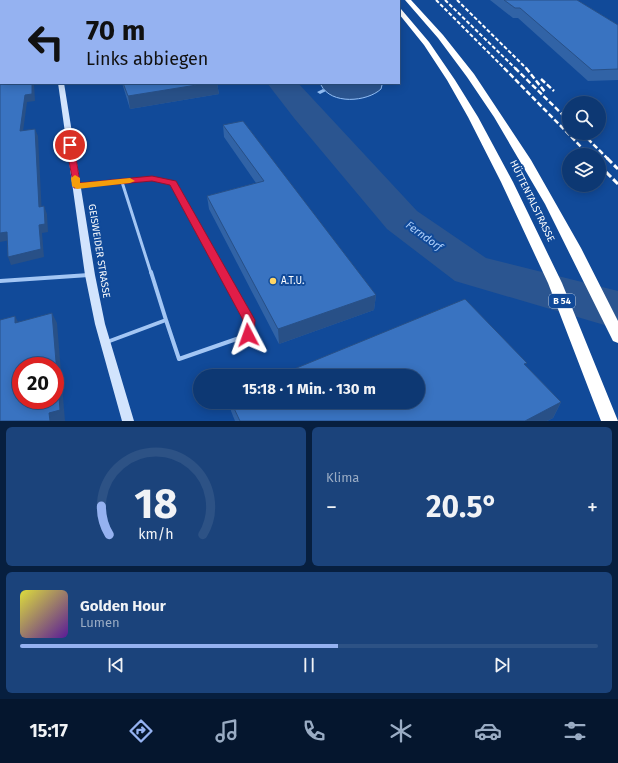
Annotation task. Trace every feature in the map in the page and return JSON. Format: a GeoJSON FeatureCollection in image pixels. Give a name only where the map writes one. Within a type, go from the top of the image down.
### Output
{"type":"FeatureCollection","features":[{"type":"Feature","properties":{"kind":"highway","name":"HÜTTENTALSTRASSE"},"geometry":{"type":"LineString","coordinates":[[408,0],[446,43],[469,73],[500,120],[538,183],[584,266],[618,337]]}},
{"type":"Feature","properties":{"kind":"highway","name":"HÜTTENTALSTRASSE"},"geometry":{"type":"LineString","coordinates":[[400,11],[427,44],[474,117],[547,265],[610,421]]}},
{"type":"Feature","properties":{"kind":"main road","name":"GEISWEIDER STRASSE"},"geometry":{"type":"LineString","coordinates":[[60,84],[90,275],[100,324],[128,421]]}},
{"type":"Feature","properties":{"kind":"lane"},"geometry":{"type":"LineString","coordinates":[[77,186],[152,179],[173,183],[249,320],[248,335],[180,359],[122,182]]}},
{"type":"Feature","properties":{"kind":"lane"},"geometry":{"type":"LineString","coordinates":[[0,281],[90,275]]}},
{"type":"Feature","properties":{"kind":"lane"},"geometry":{"type":"LineString","coordinates":[[105,343],[166,320]]}},
{"type":"Feature","properties":{"kind":"water"},"geometry":{"type":"Polygon","coordinates":[[[321,85],[382,85],[381,89],[367,97],[350,99],[333,96],[321,85]]]}},
{"type":"Feature","properties":{"kind":"building"},"geometry":{"type":"Polygon","coordinates":[[[504,0],[577,0],[618,25],[618,69],[592,70],[520,8],[515,8],[504,0]]]}},
{"type":"Feature","properties":{"kind":"building"},"geometry":{"type":"Polygon","coordinates":[[[0,84],[32,84],[32,94],[25,95],[20,131],[35,129],[39,207],[44,206],[45,224],[39,225],[41,249],[8,257],[7,232],[0,233],[0,84]]]}},
{"type":"Feature","properties":{"kind":"building"},"geometry":{"type":"Polygon","coordinates":[[[123,84],[203,84],[128,96],[123,84]]]}},
{"type":"Feature","properties":{"kind":"building"},"geometry":{"type":"Polygon","coordinates":[[[243,121],[376,295],[278,329],[207,196],[264,181],[223,125],[243,121]]]}},
{"type":"Feature","properties":{"kind":"building"},"geometry":{"type":"Polygon","coordinates":[[[465,299],[527,363],[524,364],[561,402],[525,421],[240,421],[234,409],[425,409],[425,369],[294,369],[465,299]]]}},
{"type":"Feature","properties":{"kind":"building"},"geometry":{"type":"Polygon","coordinates":[[[52,313],[56,357],[12,357],[12,409],[60,409],[49,413],[50,421],[0,421],[0,320],[15,316],[15,323],[52,313]]]}},
{"type":"Feature","properties":{"kind":"waterway","name":"Ferndorf"},"geometry":{"type":"LineString","coordinates":[[283,84],[402,220],[471,270],[618,310]]}},
{"type":"Feature","properties":{"kind":"waterway"},"geometry":{"type":"LineString","coordinates":[[297,102],[306,98]]}},
{"type":"Feature","properties":{"kind":"railway"},"geometry":{"type":"LineString","coordinates":[[436,0],[504,68]]}},
{"type":"Feature","properties":{"kind":"railway"},"geometry":{"type":"LineString","coordinates":[[445,0],[516,69]]}},
{"type":"Feature","properties":{"kind":"railway"},"geometry":{"type":"LineString","coordinates":[[457,0],[526,68]]}},
{"type":"Feature","properties":{"kind":"railway"},"geometry":{"type":"LineString","coordinates":[[504,68],[582,148]]}},
{"type":"Feature","properties":{"kind":"railway"},"geometry":{"type":"LineString","coordinates":[[515,68],[562,114]]}},
{"type":"Feature","properties":{"kind":"railway"},"geometry":{"type":"LineString","coordinates":[[526,68],[545,92]]}},
{"type":"Feature","properties":{"kind":"railway"},"geometry":{"type":"LineString","coordinates":[[541,79],[554,91]]}},
{"type":"Feature","properties":{"kind":"railway"},"geometry":{"type":"LineString","coordinates":[[589,140],[618,169]]}},
{"type":"Feature","properties":{"kind":"railway"},"geometry":{"type":"LineString","coordinates":[[606,172],[618,184]]}},
{"type":"Feature","properties":{"kind":"slow traffic"},"geometry":{"type":"LineString","coordinates":[[75,178],[77,186],[130,181]]}},
{"type":"Feature","properties":{"kind":"place","name":"A.T.U."},"geometry":{"type":"Point","coordinates":[273,281]}},
{"type":"Feature","properties":{"kind":"route"},"geometry":{"type":"LineString","coordinates":[[70,145],[77,186],[152,179],[173,183],[249,320],[248,335]]}}]}
